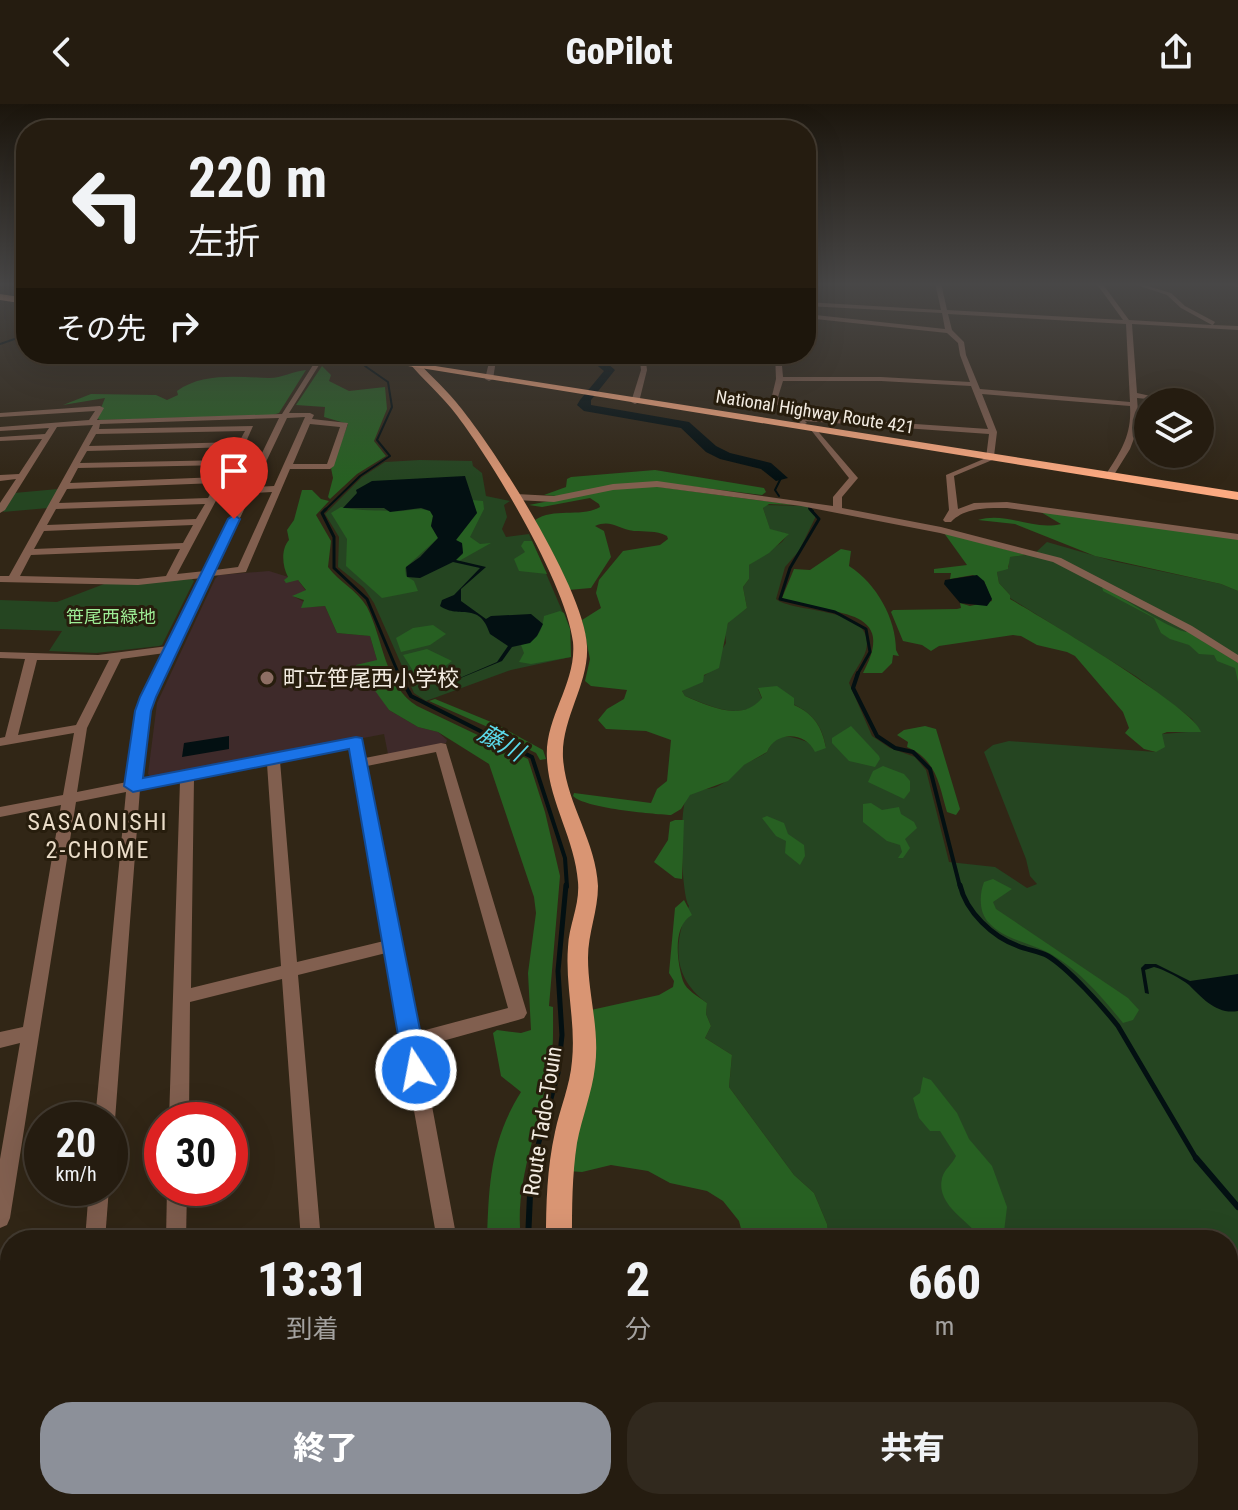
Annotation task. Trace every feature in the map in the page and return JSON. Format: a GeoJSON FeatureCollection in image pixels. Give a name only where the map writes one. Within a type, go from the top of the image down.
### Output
{"type":"FeatureCollection","features":[{"type":"Feature","properties":{"kind":"highway","name":"National Highway Route 421"},"geometry":{"type":"LineString","coordinates":[[398,364],[1238,496]]}},
{"type":"Feature","properties":{"kind":"main road","name":"Route Tado-Touin"},"geometry":{"type":"LineString","coordinates":[[413,364],[457,410],[516,497],[576,625],[581,647],[581,667],[556,732],[555,759],[562,796],[587,867],[588,899],[578,945],[585,1031],[584,1064],[558,1182],[559,1230]]}},
{"type":"Feature","properties":{"kind":"street"},"geometry":{"type":"LineString","coordinates":[[952,515],[950,475],[991,458],[993,432],[963,349]]}},
{"type":"Feature","properties":{"kind":"street"},"geometry":{"type":"LineString","coordinates":[[1130,349],[1134,416]]}},
{"type":"Feature","properties":{"kind":"street"},"geometry":{"type":"LineString","coordinates":[[107,1102],[133,786],[143,711],[284,416],[317,364]]}},
{"type":"Feature","properties":{"kind":"street"},"geometry":{"type":"LineString","coordinates":[[489,379],[492,364]]}},
{"type":"Feature","properties":{"kind":"street"},"geometry":{"type":"LineString","coordinates":[[635,402],[643,364]]}},
{"type":"Feature","properties":{"kind":"street"},"geometry":{"type":"LineString","coordinates":[[779,364],[780,379],[774,398],[806,426],[854,478],[838,497],[837,510]]}},
{"type":"Feature","properties":{"kind":"street"},"geometry":{"type":"LineString","coordinates":[[780,379],[881,379],[1132,399]]}},
{"type":"Feature","properties":{"kind":"street"},"geometry":{"type":"LineString","coordinates":[[0,415],[100,408],[84,449],[13,579]]}},
{"type":"Feature","properties":{"kind":"street"},"geometry":{"type":"LineString","coordinates":[[0,579],[138,582],[242,570],[309,415],[95,425]]}},
{"type":"Feature","properties":{"kind":"street"},"geometry":{"type":"LineString","coordinates":[[197,429],[203,418]]}},
{"type":"Feature","properties":{"kind":"street"},"geometry":{"type":"LineString","coordinates":[[287,467],[330,466],[344,424],[307,421]]}},
{"type":"Feature","properties":{"kind":"street"},"geometry":{"type":"LineString","coordinates":[[0,510],[55,425]]}},
{"type":"Feature","properties":{"kind":"street"},"geometry":{"type":"LineString","coordinates":[[0,429],[55,425],[249,428],[169,579]]}},
{"type":"Feature","properties":{"kind":"street"},"geometry":{"type":"LineString","coordinates":[[806,426],[993,432]]}},
{"type":"Feature","properties":{"kind":"street"},"geometry":{"type":"LineString","coordinates":[[1109,476],[1126,449],[1134,428]]}},
{"type":"Feature","properties":{"kind":"street"},"geometry":{"type":"LineString","coordinates":[[0,439],[47,436]]}},
{"type":"Feature","properties":{"kind":"street"},"geometry":{"type":"LineString","coordinates":[[84,449],[242,444]]}},
{"type":"Feature","properties":{"kind":"street"},"geometry":{"type":"LineString","coordinates":[[74,466],[233,462]]}},
{"type":"Feature","properties":{"kind":"street"},"geometry":{"type":"LineString","coordinates":[[0,478],[21,476]]}},
{"type":"Feature","properties":{"kind":"street"},"geometry":{"type":"LineString","coordinates":[[64,486],[222,480]]}},
{"type":"Feature","properties":{"kind":"street"},"geometry":{"type":"LineString","coordinates":[[516,497],[554,499],[613,487],[657,484],[837,510],[941,530],[1057,560],[1195,633],[1238,660]]}},
{"type":"Feature","properties":{"kind":"street"},"geometry":{"type":"LineString","coordinates":[[52,506],[277,489]]}},
{"type":"Feature","properties":{"kind":"street"},"geometry":{"type":"LineString","coordinates":[[941,530],[952,515],[974,506],[1007,505],[1238,537]]}},
{"type":"Feature","properties":{"kind":"street"},"geometry":{"type":"LineString","coordinates":[[40,528],[200,522]]}},
{"type":"Feature","properties":{"kind":"street"},"geometry":{"type":"LineString","coordinates":[[27,552],[187,546]]}},
{"type":"Feature","properties":{"kind":"street"},"geometry":{"type":"LineString","coordinates":[[0,655],[117,655],[171,649]]}},
{"type":"Feature","properties":{"kind":"street"},"geometry":{"type":"LineString","coordinates":[[0,1218],[81,728],[117,655]]}},
{"type":"Feature","properties":{"kind":"street"},"geometry":{"type":"LineString","coordinates":[[32,656],[5,742],[81,728]]}},
{"type":"Feature","properties":{"kind":"street"},"geometry":{"type":"LineString","coordinates":[[0,812],[356,742],[445,1230]]}},
{"type":"Feature","properties":{"kind":"street"},"geometry":{"type":"LineString","coordinates":[[361,763],[441,747],[518,1013],[411,1042]]}},
{"type":"Feature","properties":{"kind":"street"},"geometry":{"type":"LineString","coordinates":[[273,758],[310,1230]]}},
{"type":"Feature","properties":{"kind":"street"},"geometry":{"type":"LineString","coordinates":[[179,1102],[187,775]]}},
{"type":"Feature","properties":{"kind":"street"},"geometry":{"type":"LineString","coordinates":[[182,997],[393,945]]}},
{"type":"Feature","properties":{"kind":"street"},"geometry":{"type":"LineString","coordinates":[[0,1040],[30,1033]]}},
{"type":"Feature","properties":{"kind":"street"},"geometry":{"type":"LineString","coordinates":[[96,1230],[98,1206]]}},
{"type":"Feature","properties":{"kind":"street"},"geometry":{"type":"LineString","coordinates":[[176,1230],[177,1206]]}},
{"type":"Feature","properties":{"kind":"shaded area"},"geometry":{"type":"Polygon","coordinates":[[[465,476],[477,513],[456,540],[462,543],[463,553],[456,560],[486,567],[461,589],[461,601],[486,619],[491,616],[531,614],[543,624],[530,643],[512,647],[502,661],[434,689],[497,662],[508,646],[490,634],[486,624],[475,614],[455,612],[440,606],[442,600],[454,595],[480,568],[453,562],[420,578],[407,577],[406,567],[438,538],[431,526],[433,516],[430,511],[421,508],[390,512],[384,508],[343,508],[357,493],[356,490],[372,481],[465,476]]]}},
{"type":"Feature","properties":{"kind":"shaded area","name":"町立笹尾西小学校"},"geometry":{"type":"Polygon","coordinates":[[[269,571],[298,580],[306,591],[293,596],[313,607],[325,606],[337,633],[370,636],[377,660],[365,671],[389,710],[418,727],[438,732],[447,740],[446,743],[388,754],[384,734],[152,779],[148,774],[157,703],[215,579],[219,575],[269,571]]]}},
{"type":"Feature","properties":{"kind":"shaded area"},"geometry":{"type":"Polygon","coordinates":[[[977,575],[984,581],[992,599],[987,606],[960,603],[944,584],[945,580],[977,575]]]}},
{"type":"Feature","properties":{"kind":"shaded area"},"geometry":{"type":"Polygon","coordinates":[[[229,736],[229,749],[182,757],[184,743],[229,736]]]}},
{"type":"Feature","properties":{"kind":"shaded area"},"geometry":{"type":"Polygon","coordinates":[[[1145,964],[1156,964],[1190,981],[1238,974],[1238,1011],[1217,1008],[1189,985],[1154,967],[1145,970],[1149,994],[1145,993],[1141,968],[1145,964]]]}},
{"type":"Feature","properties":{"kind":"green space"},"geometry":{"type":"Polygon","coordinates":[[[322,366],[331,375],[329,381],[349,391],[385,387],[387,409],[374,441],[386,456],[357,474],[330,499],[331,468],[348,424],[324,417],[325,407],[296,405],[322,366]]]}},
{"type":"Feature","properties":{"kind":"green space"},"geometry":{"type":"Polygon","coordinates":[[[306,370],[279,413],[273,415],[100,420],[97,418],[105,398],[63,405],[91,394],[156,395],[167,400],[178,395],[177,391],[187,385],[209,378],[274,378],[306,370]]]}},
{"type":"Feature","properties":{"kind":"green space"},"geometry":{"type":"Polygon","coordinates":[[[472,461],[473,466],[482,473],[486,496],[510,501],[504,505],[507,517],[502,529],[506,537],[529,534],[570,629],[571,657],[511,670],[426,701],[414,693],[374,603],[364,588],[338,567],[339,537],[325,514],[362,477],[385,462],[472,461]]]}},
{"type":"Feature","properties":{"kind":"green space"},"geometry":{"type":"Polygon","coordinates":[[[655,470],[764,488],[766,492],[762,495],[663,483],[544,495],[566,487],[567,479],[571,477],[655,470]]]}},
{"type":"Feature","properties":{"kind":"green space"},"geometry":{"type":"Polygon","coordinates":[[[652,486],[795,505],[769,504],[763,508],[770,529],[789,534],[769,553],[749,565],[749,579],[743,587],[747,608],[728,623],[719,668],[704,675],[703,682],[682,691],[685,696],[704,704],[735,711],[754,706],[762,698],[758,688],[777,686],[794,698],[794,705],[816,722],[826,748],[815,752],[811,745],[798,737],[777,740],[767,752],[744,765],[728,781],[690,795],[681,809],[671,815],[604,807],[573,796],[574,793],[651,803],[657,789],[667,781],[671,740],[646,731],[606,729],[598,720],[607,709],[624,699],[627,690],[591,686],[585,681],[590,659],[582,620],[601,608],[596,593],[599,580],[623,551],[660,545],[668,539],[667,536],[610,524],[595,526],[604,531],[611,557],[591,588],[568,590],[535,520],[550,514],[593,510],[600,507],[599,504],[590,498],[542,507],[529,505],[605,490],[652,486]]]}},
{"type":"Feature","properties":{"kind":"green space"},"geometry":{"type":"Polygon","coordinates":[[[58,489],[48,508],[3,512],[14,493],[58,489]]]}},
{"type":"Feature","properties":{"kind":"green space"},"geometry":{"type":"Polygon","coordinates":[[[302,490],[312,490],[321,499],[329,501],[316,515],[331,541],[328,567],[367,607],[398,687],[417,706],[528,759],[545,812],[560,876],[549,1006],[553,1007],[552,1050],[549,1076],[524,1177],[521,1230],[488,1230],[490,1182],[497,1146],[521,1092],[501,1076],[493,1033],[497,1030],[521,1033],[531,1030],[528,973],[536,913],[534,897],[489,764],[438,732],[418,727],[389,710],[368,681],[365,671],[356,669],[356,665],[377,660],[370,636],[337,633],[325,606],[301,608],[304,600],[292,596],[306,590],[298,580],[286,583],[284,580],[288,577],[283,558],[289,540],[287,530],[294,520],[302,490]]]}},
{"type":"Feature","properties":{"kind":"green space"},"geometry":{"type":"Polygon","coordinates":[[[472,500],[483,501],[484,509],[470,537],[480,544],[491,543],[459,561],[455,560],[463,554],[462,544],[456,540],[477,513],[472,500]]]}},
{"type":"Feature","properties":{"kind":"green space"},"geometry":{"type":"Polygon","coordinates":[[[765,505],[808,506],[816,516],[799,551],[785,567],[776,599],[785,604],[847,618],[859,626],[866,636],[865,654],[849,683],[872,736],[890,748],[915,757],[926,770],[949,862],[995,867],[1027,888],[1037,884],[1030,876],[984,752],[993,745],[1009,741],[1156,752],[1162,734],[1200,731],[1192,719],[1137,677],[1010,598],[999,583],[997,572],[1009,567],[1009,557],[1034,554],[1047,542],[1113,561],[1221,584],[1238,591],[1238,1230],[828,1230],[814,1193],[794,1175],[729,1087],[732,1055],[705,1038],[711,1026],[706,1014],[707,1003],[687,982],[679,959],[680,934],[689,906],[683,869],[684,804],[694,792],[716,787],[745,764],[767,752],[778,738],[793,737],[826,748],[823,735],[811,716],[758,689],[762,699],[745,710],[735,711],[704,704],[685,696],[682,691],[708,673],[726,643],[725,632],[729,621],[747,608],[743,587],[749,579],[749,565],[782,542],[788,534],[770,530],[763,508],[765,505]]]}},
{"type":"Feature","properties":{"kind":"green space"},"geometry":{"type":"Polygon","coordinates":[[[341,507],[430,511],[433,516],[431,526],[438,538],[405,568],[406,576],[414,581],[418,591],[382,598],[346,566],[347,539],[331,513],[341,507]]]}},
{"type":"Feature","properties":{"kind":"green space"},"geometry":{"type":"Polygon","coordinates":[[[1039,511],[1238,538],[1238,591],[1221,584],[1095,556],[1015,524],[978,520],[999,518],[1040,525],[1061,524],[1039,511]]]}},
{"type":"Feature","properties":{"kind":"green space"},"geometry":{"type":"Polygon","coordinates":[[[944,533],[1026,555],[1010,557],[1008,569],[997,572],[999,583],[1010,599],[1146,684],[1173,703],[1201,732],[1167,732],[1162,734],[1165,747],[1156,752],[1144,749],[1125,733],[1129,728],[1123,712],[1075,656],[1037,645],[1021,636],[939,646],[931,651],[922,645],[903,641],[891,612],[893,610],[957,609],[961,608],[960,603],[970,606],[992,601],[984,581],[973,575],[950,579],[951,573],[934,573],[934,569],[967,565],[944,533]]]}},
{"type":"Feature","properties":{"kind":"green space"},"geometry":{"type":"Polygon","coordinates":[[[524,541],[532,541],[547,574],[519,571],[514,559],[525,552],[521,546],[524,541]]]}},
{"type":"Feature","properties":{"kind":"green space"},"geometry":{"type":"Polygon","coordinates":[[[841,549],[851,551],[849,566],[876,592],[893,626],[899,656],[893,655],[892,663],[882,673],[863,673],[872,650],[872,634],[864,623],[851,616],[782,598],[794,569],[810,570],[841,549]]]}},
{"type":"Feature","properties":{"kind":"green space","name":"笹尾西緑地"},"geometry":{"type":"Polygon","coordinates":[[[194,581],[159,646],[96,653],[49,651],[62,631],[0,629],[0,600],[57,602],[104,584],[194,581]]]}},
{"type":"Feature","properties":{"kind":"green space"},"geometry":{"type":"Polygon","coordinates":[[[1102,586],[1238,663],[1238,682],[1235,668],[1217,661],[1214,655],[1199,654],[1189,645],[1170,639],[1161,633],[1154,618],[1103,591],[1102,586]]]}},
{"type":"Feature","properties":{"kind":"green space"},"geometry":{"type":"Polygon","coordinates":[[[560,611],[564,613],[570,629],[571,657],[531,664],[519,662],[524,653],[521,645],[538,634],[544,616],[560,611]]]}},
{"type":"Feature","properties":{"kind":"green space"},"geometry":{"type":"Polygon","coordinates":[[[433,625],[446,634],[430,645],[401,652],[396,638],[413,628],[433,625]]]}},
{"type":"Feature","properties":{"kind":"green space"},"geometry":{"type":"Polygon","coordinates":[[[427,649],[452,661],[436,673],[439,680],[422,685],[403,655],[427,649]]]}},
{"type":"Feature","properties":{"kind":"green space"},"geometry":{"type":"Polygon","coordinates":[[[435,699],[496,724],[543,750],[546,759],[540,760],[536,753],[490,728],[429,701],[435,699]]]}},
{"type":"Feature","properties":{"kind":"green space"},"geometry":{"type":"Polygon","coordinates":[[[851,726],[879,756],[875,767],[849,761],[832,743],[832,738],[851,726]]]}},
{"type":"Feature","properties":{"kind":"green space"},"geometry":{"type":"Polygon","coordinates":[[[925,726],[936,729],[960,809],[956,815],[947,812],[931,766],[897,735],[904,730],[925,726]]]}},
{"type":"Feature","properties":{"kind":"green space"},"geometry":{"type":"Polygon","coordinates":[[[883,766],[904,774],[910,781],[910,791],[904,799],[868,782],[873,771],[883,766]]]}},
{"type":"Feature","properties":{"kind":"green space"},"geometry":{"type":"Polygon","coordinates":[[[871,803],[882,810],[899,807],[901,814],[914,822],[917,828],[905,839],[910,848],[903,858],[898,858],[902,852],[900,845],[887,841],[863,822],[863,804],[871,803]]]}},
{"type":"Feature","properties":{"kind":"green space"},"geometry":{"type":"Polygon","coordinates":[[[767,816],[784,823],[788,834],[804,845],[805,856],[800,865],[785,853],[786,841],[776,836],[762,818],[767,816]]]}},
{"type":"Feature","properties":{"kind":"green space"},"geometry":{"type":"Polygon","coordinates":[[[684,820],[682,879],[675,878],[654,862],[668,840],[670,822],[684,820]]]}},
{"type":"Feature","properties":{"kind":"green space"},"geometry":{"type":"Polygon","coordinates":[[[993,879],[1012,889],[993,902],[996,909],[1128,998],[1139,1010],[1133,1020],[1123,1023],[1088,983],[1056,957],[1009,937],[989,923],[983,914],[981,898],[984,882],[993,879]]]}},
{"type":"Feature","properties":{"kind":"green space"},"geometry":{"type":"Polygon","coordinates":[[[684,900],[692,915],[681,927],[679,964],[685,984],[707,1003],[706,1014],[711,1026],[705,1038],[732,1055],[729,1087],[794,1175],[814,1193],[828,1230],[741,1230],[739,1221],[723,1201],[707,1191],[670,1183],[648,1171],[611,1165],[582,1172],[568,1171],[591,1082],[591,1010],[659,995],[673,987],[674,981],[669,973],[675,908],[684,900]]]}},
{"type":"Feature","properties":{"kind":"green space"},"geometry":{"type":"Polygon","coordinates":[[[923,1077],[931,1080],[957,1113],[969,1139],[992,1166],[1007,1207],[1004,1230],[973,1230],[944,1198],[942,1178],[956,1156],[940,1131],[930,1131],[919,1118],[913,1098],[920,1093],[923,1077]]]}},
{"type":"Feature","properties":{"kind":"waterway","name":"藤川"},"geometry":{"type":"LineString","coordinates":[[324,511],[360,476],[390,456],[377,440],[392,407],[388,382],[364,364]]}},
{"type":"Feature","properties":{"kind":"waterway"},"geometry":{"type":"LineString","coordinates":[[602,364],[610,370],[583,405],[685,425],[711,449],[725,456],[766,466],[781,478]]}},
{"type":"Feature","properties":{"kind":"waterway"},"geometry":{"type":"LineString","coordinates":[[779,496],[775,490],[781,478]]}},
{"type":"Feature","properties":{"kind":"waterway"},"geometry":{"type":"LineString","coordinates":[[809,508],[813,511]]}},
{"type":"Feature","properties":{"kind":"waterway"},"geometry":{"type":"LineString","coordinates":[[810,509],[819,519],[790,568],[780,599],[835,612],[866,629],[870,652],[858,674]]}},
{"type":"Feature","properties":{"kind":"waterway","name":"藤川"},"geometry":{"type":"LineString","coordinates":[[324,511],[322,513],[334,537],[334,568],[367,599],[399,674]]}},
{"type":"Feature","properties":{"kind":"waterway","name":"藤川"},"geometry":{"type":"LineString","coordinates":[[399,674],[411,696],[532,757],[565,858],[567,887]]}},
{"type":"Feature","properties":{"kind":"waterway"},"geometry":{"type":"LineString","coordinates":[[858,674],[853,688],[877,736],[895,748],[913,752],[930,769],[960,887]]}},
{"type":"Feature","properties":{"kind":"waterway","name":"藤川"},"geometry":{"type":"LineString","coordinates":[[534,1160],[558,1073],[562,1035],[558,971],[566,885]]}},
{"type":"Feature","properties":{"kind":"waterway"},"geometry":{"type":"LineString","coordinates":[[960,885],[968,905],[990,930],[1009,942],[1048,956],[1075,978],[1104,1009],[1118,1026],[1197,1160]]}},
{"type":"Feature","properties":{"kind":"waterway","name":"藤川"},"geometry":{"type":"LineString","coordinates":[[528,1230],[531,1172],[535,1158]]}},
{"type":"Feature","properties":{"kind":"waterway"},"geometry":{"type":"LineString","coordinates":[[1196,1158],[1238,1207]]}},
{"type":"Feature","properties":{"kind":"place","name":"町立笹尾西小学校"},"geometry":{"type":"Point","coordinates":[267,678]}},
{"type":"Feature","properties":{"kind":"district","name":"SASAONISHI 2-CHOME"},"geometry":{"type":"Point","coordinates":[98,836]}},
{"type":"Feature","properties":{"kind":"route"},"geometry":{"type":"LineString","coordinates":[[234,519],[148,697],[143,711],[133,786],[356,742],[416,1070]]}}]}
